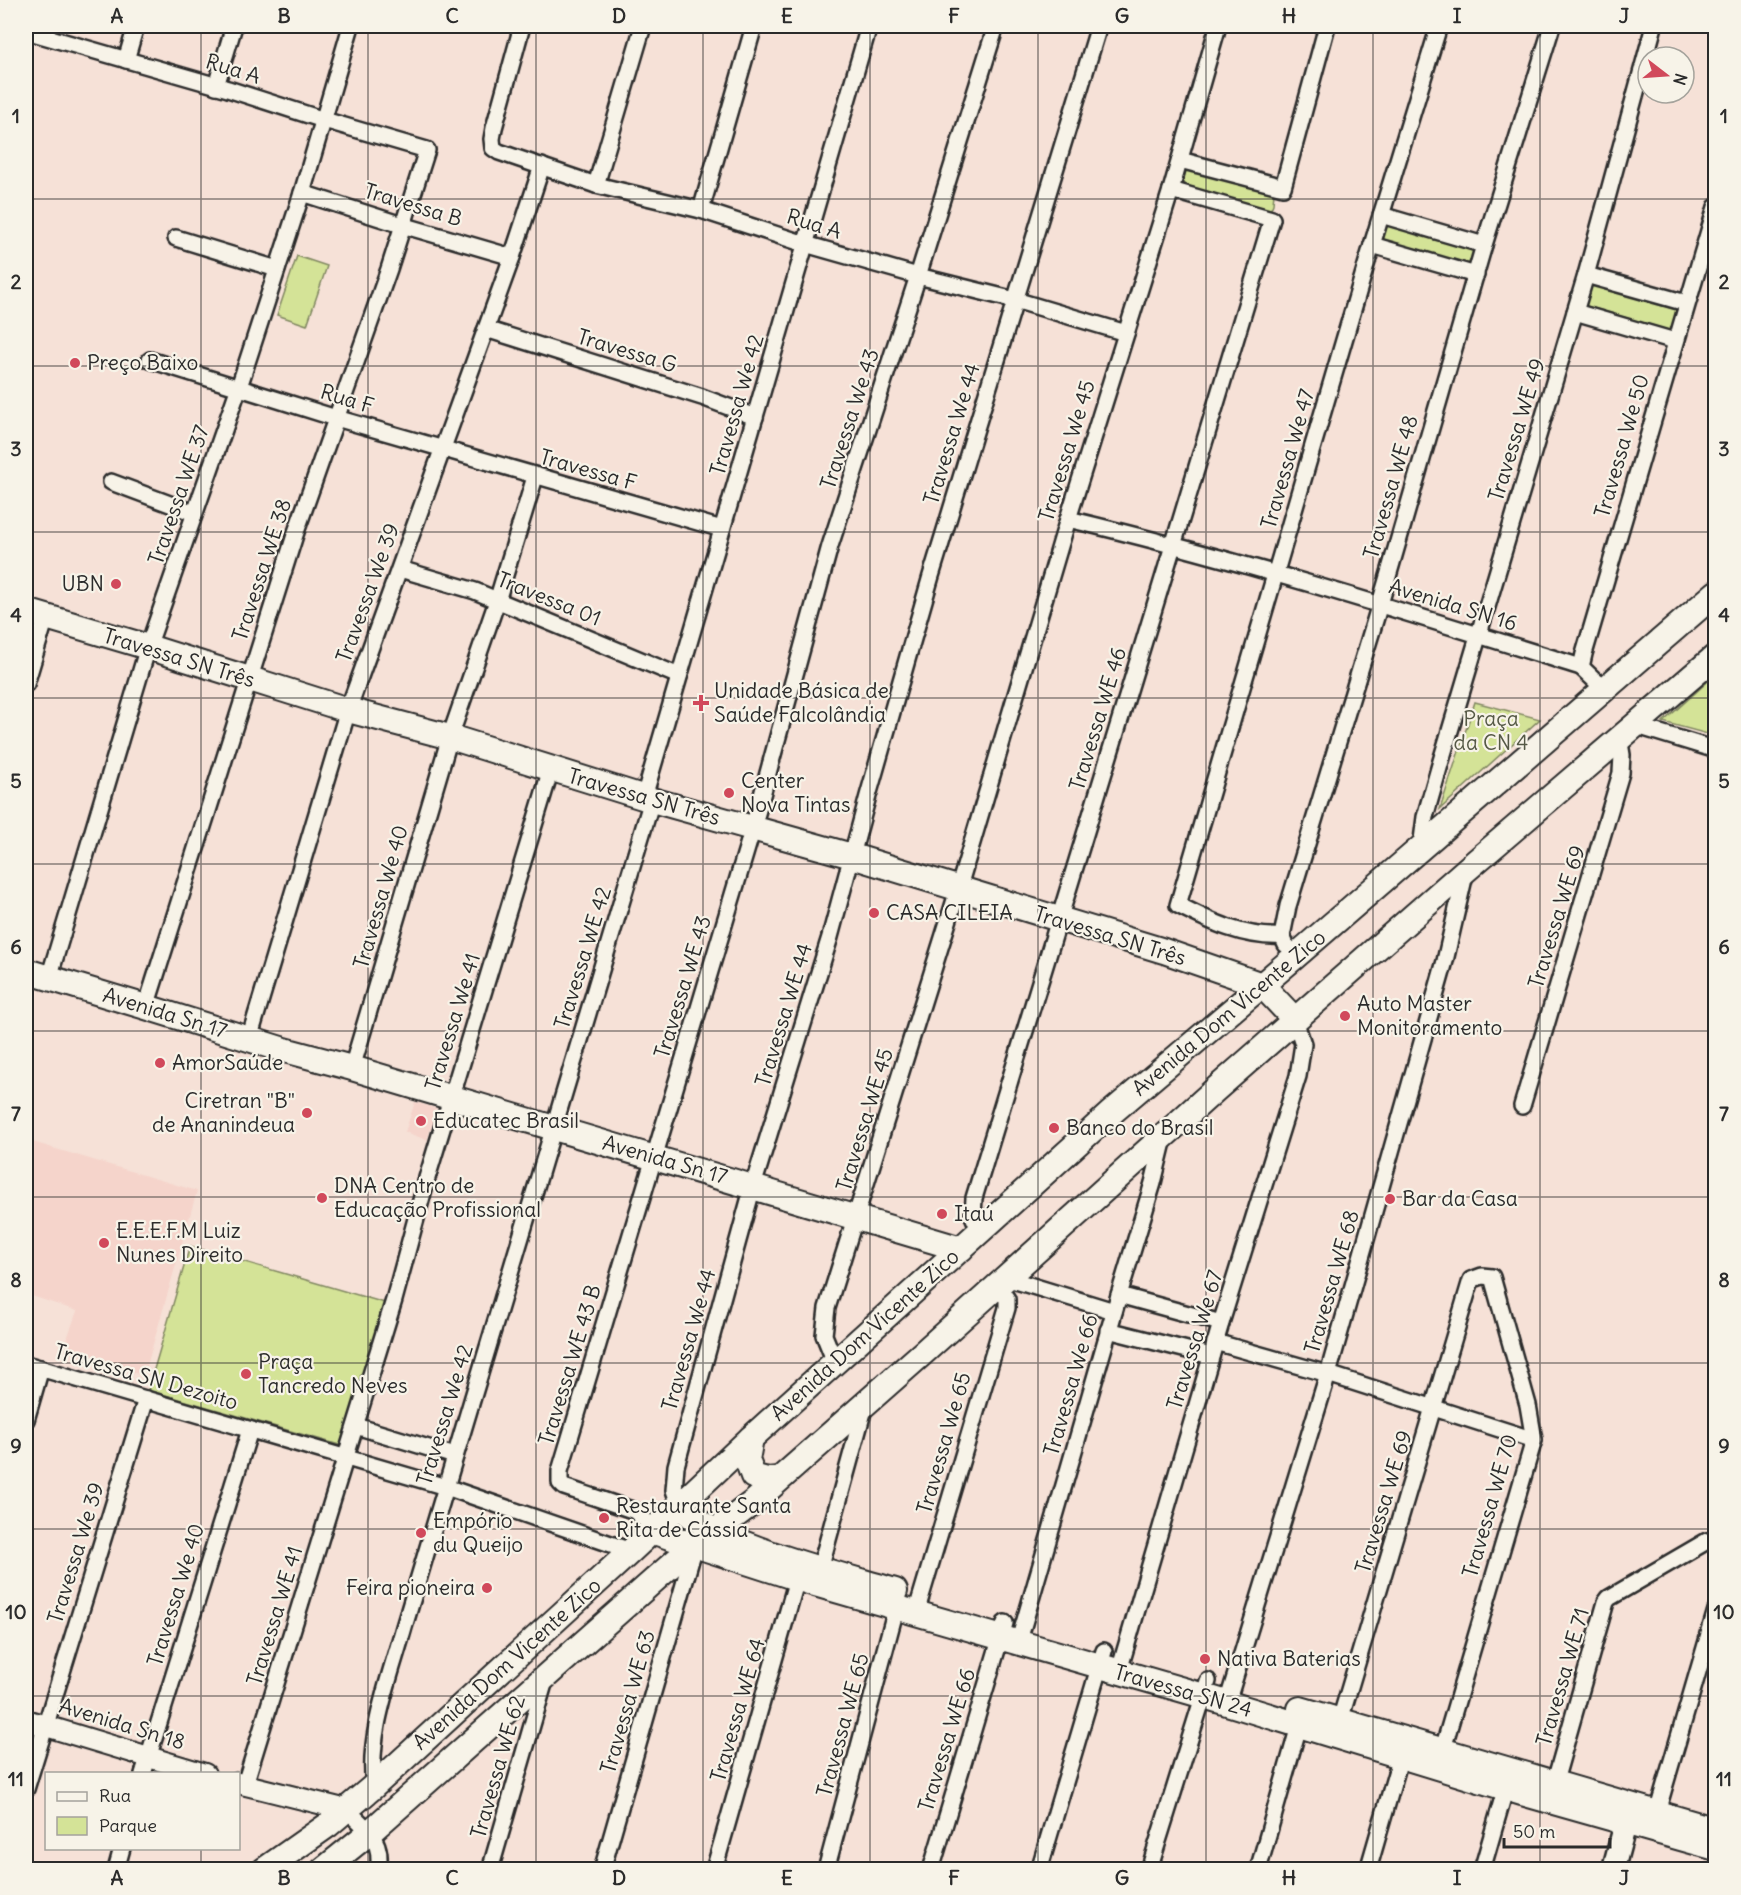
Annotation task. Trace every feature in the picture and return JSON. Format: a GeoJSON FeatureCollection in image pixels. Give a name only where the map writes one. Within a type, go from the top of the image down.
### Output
{"type":"FeatureCollection","features":[{"type":"Feature","properties":{"kind":"main road","name":"Avenida Dom Vicente Zico"},"geometry":{"type":"LineString","coordinates":[[264,1869],[347,1810],[631,1551],[751,1438],[1111,1113],[1716,593]]}},
{"type":"Feature","properties":{"kind":"main road","name":"Travessa SN Três"},"geometry":{"type":"LineString","coordinates":[[36,614],[348,710],[450,737],[648,799],[852,856],[1164,951],[1262,985]]}},
{"type":"Feature","properties":{"kind":"main road"},"geometry":{"type":"LineString","coordinates":[[1164,1138],[1180,1107],[1292,1017],[1716,656]]}},
{"type":"Feature","properties":{"kind":"main road","name":"Avenida Sn 17"},"geometry":{"type":"LineString","coordinates":[[26,971],[961,1249]]}},
{"type":"Feature","properties":{"kind":"main road"},"geometry":{"type":"LineString","coordinates":[[1262,985],[1292,1017]]}},
{"type":"Feature","properties":{"kind":"main road","name":"Avenida Dom Vicente Zico"},"geometry":{"type":"LineString","coordinates":[[323,1869],[370,1832],[695,1546],[754,1501],[1164,1138]]}},
{"type":"Feature","properties":{"kind":"main road"},"geometry":{"type":"LineString","coordinates":[[751,1438],[747,1460],[753,1476],[767,1480],[779,1479]]}},
{"type":"Feature","properties":{"kind":"main road","name":"Travessa SN 24"},"geometry":{"type":"LineString","coordinates":[[679,1505],[695,1520],[809,1573]]}},
{"type":"Feature","properties":{"kind":"main road","name":"Travessa SN 24"},"geometry":{"type":"LineString","coordinates":[[651,1531],[695,1546],[809,1573],[1440,1758],[1554,1781],[1628,1814],[1716,1848]]}},
{"type":"Feature","properties":{"kind":"main road","name":"Travessa SN 24"},"geometry":{"type":"LineString","coordinates":[[1440,1758],[1506,1787],[1628,1814],[1657,1812],[1716,1830]]}},
{"type":"Feature","properties":{"kind":"main road"},"geometry":{"type":"LineString","coordinates":[[1613,1869],[1628,1814]]}},
{"type":"Feature","properties":{"kind":"street"},"geometry":{"type":"LineString","coordinates":[[126,60],[136,26]]}},
{"type":"Feature","properties":{"kind":"street"},"geometry":{"type":"LineString","coordinates":[[216,86],[234,26]]}},
{"type":"Feature","properties":{"kind":"street","name":"Travessa WE 37"},"geometry":{"type":"LineString","coordinates":[[49,978],[148,647],[239,387],[302,193],[351,26]]}},
{"type":"Feature","properties":{"kind":"street","name":"Rua A"},"geometry":{"type":"LineString","coordinates":[[522,26],[494,128],[493,148],[499,152],[596,185],[701,210],[806,244],[918,276],[1015,300],[1126,333]]}},
{"type":"Feature","properties":{"kind":"street"},"geometry":{"type":"LineString","coordinates":[[596,185],[643,26]]}},
{"type":"Feature","properties":{"kind":"street"},"geometry":{"type":"LineString","coordinates":[[701,210],[754,26]]}},
{"type":"Feature","properties":{"kind":"street","name":"Travessa We 42"},"geometry":{"type":"LineString","coordinates":[[648,799],[722,529],[869,26]]}},
{"type":"Feature","properties":{"kind":"street","name":"Travessa We 43"},"geometry":{"type":"LineString","coordinates":[[753,828],[830,546],[996,26]]}},
{"type":"Feature","properties":{"kind":"street","name":"Travessa We 44"},"geometry":{"type":"LineString","coordinates":[[852,856],[928,586],[1099,26]]}},
{"type":"Feature","properties":{"kind":"street","name":"Travessa We 45"},"geometry":{"type":"LineString","coordinates":[[958,890],[1068,519],[1171,190],[1218,26]]}},
{"type":"Feature","properties":{"kind":"street"},"geometry":{"type":"LineString","coordinates":[[1180,160],[1283,187],[1327,26]]}},
{"type":"Feature","properties":{"kind":"street","name":"Travessa We 47"},"geometry":{"type":"LineString","coordinates":[[1282,936],[1263,937],[1233,930],[1178,905],[1372,244],[1439,26]]}},
{"type":"Feature","properties":{"kind":"street","name":"Travessa WE 48"},"geometry":{"type":"LineString","coordinates":[[1282,936],[1288,906],[1380,604],[1484,245],[1552,26]]}},
{"type":"Feature","properties":{"kind":"street","name":"Travessa WE 49"},"geometry":{"type":"LineString","coordinates":[[1421,848],[1425,817],[1586,275],[1654,26]]}},
{"type":"Feature","properties":{"kind":"street","name":"Rua A"},"geometry":{"type":"LineString","coordinates":[[26,31],[427,150]]}},
{"type":"Feature","properties":{"kind":"street","name":"Travessa WE 38"},"geometry":{"type":"LineString","coordinates":[[146,1006],[295,535],[427,150]]}},
{"type":"Feature","properties":{"kind":"street","name":"Travessa We 39"},"geometry":{"type":"LineString","coordinates":[[249,1039],[348,710],[486,329],[542,166]]}},
{"type":"Feature","properties":{"kind":"street","name":"Travessa WE 46"},"geometry":{"type":"LineString","coordinates":[[980,1232],[973,1216],[974,1198],[1272,219],[1171,190]]}},
{"type":"Feature","properties":{"kind":"street","name":"Travessa B"},"geometry":{"type":"LineString","coordinates":[[302,193],[402,225],[512,256]]}},
{"type":"Feature","properties":{"kind":"street","name":"Travessa We 50"},"geometry":{"type":"LineString","coordinates":[[1581,667],[1716,207]]}},
{"type":"Feature","properties":{"kind":"street"},"geometry":{"type":"LineString","coordinates":[[1381,215],[1484,245]]}},
{"type":"Feature","properties":{"kind":"street"},"geometry":{"type":"LineString","coordinates":[[176,238],[277,269]]}},
{"type":"Feature","properties":{"kind":"street"},"geometry":{"type":"LineString","coordinates":[[1372,244],[1476,275]]}},
{"type":"Feature","properties":{"kind":"street"},"geometry":{"type":"LineString","coordinates":[[1586,275],[1686,303]]}},
{"type":"Feature","properties":{"kind":"street"},"geometry":{"type":"LineString","coordinates":[[1575,312],[1675,341]]}},
{"type":"Feature","properties":{"kind":"street","name":"Travessa G"},"geometry":{"type":"LineString","coordinates":[[486,329],[702,397],[755,417]]}},
{"type":"Feature","properties":{"kind":"street","name":"Rua F"},"geometry":{"type":"LineString","coordinates":[[150,360],[443,449]]}},
{"type":"Feature","properties":{"kind":"street","name":"Travessa F"},"geometry":{"type":"LineString","coordinates":[[443,449],[722,529]]}},
{"type":"Feature","properties":{"kind":"street"},"geometry":{"type":"LineString","coordinates":[[450,737],[497,601],[535,477]]}},
{"type":"Feature","properties":{"kind":"street"},"geometry":{"type":"LineString","coordinates":[[111,482],[194,513]]}},
{"type":"Feature","properties":{"kind":"street","name":"Avenida SN 16"},"geometry":{"type":"LineString","coordinates":[[1068,519],[1172,544],[1277,574],[1581,667]]}},
{"type":"Feature","properties":{"kind":"street","name":"Travessa 01"},"geometry":{"type":"LineString","coordinates":[[400,569],[475,591],[680,676]]}},
{"type":"Feature","properties":{"kind":"street"},"geometry":{"type":"LineString","coordinates":[[26,684],[36,614]]}},
{"type":"Feature","properties":{"kind":"street"},"geometry":{"type":"LineString","coordinates":[[1581,667],[1604,689]]}},
{"type":"Feature","properties":{"kind":"street"},"geometry":{"type":"LineString","coordinates":[[1627,731],[1716,750]]}},
{"type":"Feature","properties":{"kind":"street","name":"Travessa WE 69"},"geometry":{"type":"LineString","coordinates":[[1522,1106],[1621,772],[1627,731]]}},
{"type":"Feature","properties":{"kind":"street","name":"Travessa We 40"},"geometry":{"type":"LineString","coordinates":[[352,1068],[450,737]]}},
{"type":"Feature","properties":{"kind":"street","name":"Travessa We 41"},"geometry":{"type":"LineString","coordinates":[[346,1459],[394,1300],[427,1178],[551,769]]}},
{"type":"Feature","properties":{"kind":"street","name":"Travessa WE 42"},"geometry":{"type":"LineString","coordinates":[[553,1128],[648,799]]}},
{"type":"Feature","properties":{"kind":"street","name":"Travessa WE 43"},"geometry":{"type":"LineString","coordinates":[[654,1158],[753,828]]}},
{"type":"Feature","properties":{"kind":"street","name":"Travessa WE 44"},"geometry":{"type":"LineString","coordinates":[[753,1186],[830,938],[852,856]]}},
{"type":"Feature","properties":{"kind":"street","name":"Travessa WE 68"},"geometry":{"type":"LineString","coordinates":[[1229,1696],[1328,1374],[1445,961],[1466,870]]}},
{"type":"Feature","properties":{"kind":"street","name":"Travessa WE 45"},"geometry":{"type":"LineString","coordinates":[[835,1362],[824,1335],[825,1319],[958,890]]}},
{"type":"Feature","properties":{"kind":"street"},"geometry":{"type":"LineString","coordinates":[[1282,936],[1293,958]]}},
{"type":"Feature","properties":{"kind":"street","name":"Travessa We 67"},"geometry":{"type":"LineString","coordinates":[[1039,1869],[1111,1661],[1213,1349],[1302,1060],[1304,1044],[1292,1017]]}},
{"type":"Feature","properties":{"kind":"street","name":"Travessa We 42"},"geometry":{"type":"LineString","coordinates":[[374,1786],[371,1768],[374,1738],[404,1628],[553,1128]]}},
{"type":"Feature","properties":{"kind":"street","name":"Travessa We 66"},"geometry":{"type":"LineString","coordinates":[[1012,1634],[1119,1295],[1153,1183],[1164,1138]]}},
{"type":"Feature","properties":{"kind":"street","name":"Travessa WE 43 B"},"geometry":{"type":"LineString","coordinates":[[651,1531],[648,1523],[635,1511],[564,1486],[560,1483],[559,1476],[654,1158]]}},
{"type":"Feature","properties":{"kind":"street","name":"Travessa We 44"},"geometry":{"type":"LineString","coordinates":[[679,1505],[674,1490],[676,1466],[753,1186]]}},
{"type":"Feature","properties":{"kind":"street","name":"Travessa WE 70"},"geometry":{"type":"LineString","coordinates":[[1440,1758],[1534,1440],[1533,1425],[1494,1279],[1482,1276],[1471,1280]]}},
{"type":"Feature","properties":{"kind":"street","name":"Travessa WE 69"},"geometry":{"type":"LineString","coordinates":[[1338,1728],[1471,1280]]}},
{"type":"Feature","properties":{"kind":"street"},"geometry":{"type":"LineString","coordinates":[[1002,1282],[1114,1311]]}},
{"type":"Feature","properties":{"kind":"street","name":"Travessa We 65"},"geometry":{"type":"LineString","coordinates":[[908,1603],[1007,1308],[1002,1282]]}},
{"type":"Feature","properties":{"kind":"street"},"geometry":{"type":"LineString","coordinates":[[1119,1295],[1221,1323]]}},
{"type":"Feature","properties":{"kind":"street"},"geometry":{"type":"LineString","coordinates":[[1108,1330],[1213,1349],[1328,1374],[1534,1440]]}},
{"type":"Feature","properties":{"kind":"street"},"geometry":{"type":"LineString","coordinates":[[26,1420],[33,1366]]}},
{"type":"Feature","properties":{"kind":"street","name":"Travessa SN Dezoito"},"geometry":{"type":"LineString","coordinates":[[33,1366],[446,1487],[631,1551]]}},
{"type":"Feature","properties":{"kind":"street","name":"Travessa We 39"},"geometry":{"type":"LineString","coordinates":[[26,1790],[35,1723],[146,1399]]}},
{"type":"Feature","properties":{"kind":"street","name":"Travessa WE 64"},"geometry":{"type":"LineString","coordinates":[[714,1869],[866,1403]]}},
{"type":"Feature","properties":{"kind":"street"},"geometry":{"type":"LineString","coordinates":[[356,1426],[455,1456]]}},
{"type":"Feature","properties":{"kind":"street","name":"Travessa We 40"},"geometry":{"type":"LineString","coordinates":[[145,1766],[250,1430]]}},
{"type":"Feature","properties":{"kind":"street","name":"Travessa WE 41"},"geometry":{"type":"LineString","coordinates":[[242,1784],[346,1459]]}},
{"type":"Feature","properties":{"kind":"street","name":"Travessa WE 71"},"geometry":{"type":"LineString","coordinates":[[1554,1781],[1606,1602],[1707,1541],[1716,1540]]}},
{"type":"Feature","properties":{"kind":"street","name":"Travessa WE 63"},"geometry":{"type":"LineString","coordinates":[[602,1869],[695,1546]]}},
{"type":"Feature","properties":{"kind":"street","name":"Travessa WE 65"},"geometry":{"type":"LineString","coordinates":[[826,1869],[908,1603]]}},
{"type":"Feature","properties":{"kind":"street"},"geometry":{"type":"LineString","coordinates":[[1657,1812],[1716,1610]]}},
{"type":"Feature","properties":{"kind":"street","name":"Travessa WE 66"},"geometry":{"type":"LineString","coordinates":[[931,1869],[1012,1634]]}},
{"type":"Feature","properties":{"kind":"street","name":"Travessa WE 62"},"geometry":{"type":"LineString","coordinates":[[490,1869],[546,1677]]}},
{"type":"Feature","properties":{"kind":"street"},"geometry":{"type":"LineString","coordinates":[[1149,1869],[1206,1689]]}},
{"type":"Feature","properties":{"kind":"street"},"geometry":{"type":"LineString","coordinates":[[1258,1869],[1302,1718]]}},
{"type":"Feature","properties":{"kind":"street","name":"Avenida Sn 18"},"geometry":{"type":"LineString","coordinates":[[35,1723],[145,1766],[196,1772]]}},
{"type":"Feature","properties":{"kind":"street"},"geometry":{"type":"LineString","coordinates":[[1368,1869],[1403,1747]]}},
{"type":"Feature","properties":{"kind":"street"},"geometry":{"type":"LineString","coordinates":[[242,1784],[347,1810],[376,1840],[380,1850],[378,1869]]}},
{"type":"Feature","properties":{"kind":"street"},"geometry":{"type":"LineString","coordinates":[[1482,1869],[1506,1787]]}},
{"type":"Feature","properties":{"kind":"street"},"geometry":{"type":"LineString","coordinates":[[116,1869],[121,1850]]}},
{"type":"Feature","properties":{"kind":"shaded area","name":"Educatec Brasil"},"geometry":{"type":"Polygon","coordinates":[[[415,1102],[437,1109],[427,1140],[405,1132],[415,1102]]]}},
{"type":"Feature","properties":{"kind":"shaded area","name":"E.E.E.F.M Luiz Nunes Direito"},"geometry":{"type":"Polygon","coordinates":[[[26,1140],[197,1191],[144,1376],[63,1350],[77,1311],[26,1294],[26,1140]]]}},
{"type":"Feature","properties":{"kind":"green space"},"geometry":{"type":"Polygon","coordinates":[[[1186,167],[1274,193],[1270,211],[1182,184],[1186,167]]]}},
{"type":"Feature","properties":{"kind":"green space"},"geometry":{"type":"Polygon","coordinates":[[[1381,215],[1484,245],[1476,275],[1372,245],[1381,215]]]}},
{"type":"Feature","properties":{"kind":"green space"},"geometry":{"type":"Polygon","coordinates":[[[297,256],[327,266],[307,325],[277,315],[297,256]]]}},
{"type":"Feature","properties":{"kind":"green space"},"geometry":{"type":"Polygon","coordinates":[[[1590,283],[1677,310],[1671,331],[1583,305],[1590,283]]]}},
{"type":"Feature","properties":{"kind":"green space"},"geometry":{"type":"Polygon","coordinates":[[[1715,675],[1715,736],[1663,722],[1715,675]]]}},
{"type":"Feature","properties":{"kind":"green space","name":"Praça da CN 4"},"geometry":{"type":"Polygon","coordinates":[[[1475,702],[1540,719],[1440,809],[1475,702]]]}},
{"type":"Feature","properties":{"kind":"green space"},"geometry":{"type":"Polygon","coordinates":[[[190,1246],[385,1303],[343,1446],[148,1390],[190,1246]]]}},
{"type":"Feature","properties":{"kind":"place","name":"Preço Baixo"},"geometry":{"type":"Point","coordinates":[75,363]}},
{"type":"Feature","properties":{"kind":"place","name":"UBN"},"geometry":{"type":"Point","coordinates":[116,584]}},
{"type":"Feature","properties":{"kind":"place","name":"Unidade Básica de Saúde Falcolândia"},"geometry":{"type":"Point","coordinates":[701,703]}},
{"type":"Feature","properties":{"kind":"place","name":"Center Nova Tintas"},"geometry":{"type":"Point","coordinates":[729,793]}},
{"type":"Feature","properties":{"kind":"place","name":"CASA CILEIA"},"geometry":{"type":"Point","coordinates":[874,913]}},
{"type":"Feature","properties":{"kind":"place","name":"Auto Master Monitoramento"},"geometry":{"type":"Point","coordinates":[1345,1016]}},
{"type":"Feature","properties":{"kind":"place","name":"AmorSaúde"},"geometry":{"type":"Point","coordinates":[160,1063]}},
{"type":"Feature","properties":{"kind":"place","name":"Ciretran \"B\" de Ananindeua"},"geometry":{"type":"Point","coordinates":[307,1113]}},
{"type":"Feature","properties":{"kind":"place","name":"Educatec Brasil"},"geometry":{"type":"Point","coordinates":[421,1121]}},
{"type":"Feature","properties":{"kind":"place","name":"Banco do Brasil"},"geometry":{"type":"Point","coordinates":[1054,1128]}},
{"type":"Feature","properties":{"kind":"place","name":"DNA Centro de Educação Profissional"},"geometry":{"type":"Point","coordinates":[322,1198]}},
{"type":"Feature","properties":{"kind":"place","name":"Bar da Casa"},"geometry":{"type":"Point","coordinates":[1390,1199]}},
{"type":"Feature","properties":{"kind":"place","name":"Itaú"},"geometry":{"type":"Point","coordinates":[942,1214]}},
{"type":"Feature","properties":{"kind":"place","name":"E.E.E.F.M Luiz Nunes Direito"},"geometry":{"type":"Point","coordinates":[104,1243]}},
{"type":"Feature","properties":{"kind":"place","name":"Praça Tancredo Neves"},"geometry":{"type":"Point","coordinates":[246,1374]}},
{"type":"Feature","properties":{"kind":"place","name":"Restaurante Santa Rita de Cássia"},"geometry":{"type":"Point","coordinates":[604,1518]}},
{"type":"Feature","properties":{"kind":"place","name":"Empório du Queijo"},"geometry":{"type":"Point","coordinates":[421,1533]}},
{"type":"Feature","properties":{"kind":"place","name":"Feira pioneira"},"geometry":{"type":"Point","coordinates":[487,1588]}},
{"type":"Feature","properties":{"kind":"place","name":"Nativa Baterias"},"geometry":{"type":"Point","coordinates":[1205,1659]}}]}
